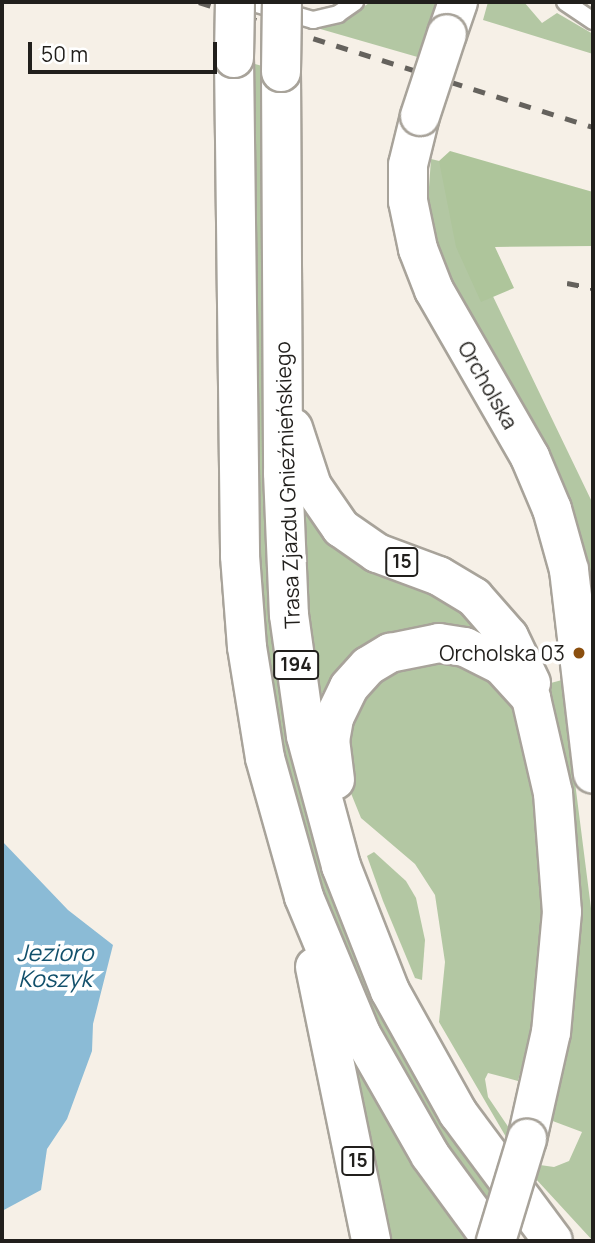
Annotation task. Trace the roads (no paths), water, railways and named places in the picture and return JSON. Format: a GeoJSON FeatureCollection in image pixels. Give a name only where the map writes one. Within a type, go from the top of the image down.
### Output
{"type":"FeatureCollection","features":[{"type":"Feature","properties":{"kind":"main road","name":"15"},"geometry":{"type":"LineString","coordinates":[[235,2],[243,601],[261,735],[296,873],[371,1241]]}},
{"type":"Feature","properties":{"kind":"main road","name":"Trasa Zjazdu Gnieźnieńskiego"},"geometry":{"type":"LineString","coordinates":[[282,2],[282,392],[289,615],[306,736],[341,866],[390,991],[445,1093],[503,1179],[553,1241]]}},
{"type":"Feature","properties":{"kind":"main road","name":"Orcholska"},"geometry":{"type":"LineString","coordinates":[[452,18],[408,165],[408,201],[418,249],[434,290],[530,457],[552,509],[569,570],[593,775]]}},
{"type":"Feature","properties":{"kind":"main road","name":"15"},"geometry":{"type":"LineString","coordinates":[[282,392],[325,509],[355,540],[439,576],[484,607],[517,651],[533,688],[561,851],[562,938],[551,1032],[527,1139],[495,1241]]}},
{"type":"Feature","properties":{"kind":"main road"},"geometry":{"type":"LineString","coordinates":[[365,930],[332,763],[334,718],[349,687],[368,666],[390,653],[439,643],[465,647],[493,659],[515,677],[538,719]]}},
{"type":"Feature","properties":{"kind":"main road"},"geometry":{"type":"LineString","coordinates":[[296,873],[335,976],[387,1083],[430,1155],[495,1241]]}},
{"type":"Feature","properties":{"kind":"lane"},"geometry":{"type":"LineString","coordinates":[[250,2],[313,20],[338,15],[355,2]]}},
{"type":"Feature","properties":{"kind":"lane"},"geometry":{"type":"LineString","coordinates":[[565,2],[593,20]]}},
{"type":"Feature","properties":{"kind":"water","name":"Jezioro Koszyk"},"geometry":{"type":"Polygon","coordinates":[[[2,841],[68,910],[113,945],[93,1024],[92,1051],[67,1119],[47,1149],[41,1190],[2,1211],[2,841]]]}},
{"type":"Feature","properties":{"kind":"railway"},"geometry":{"type":"LineString","coordinates":[[199,2],[593,127]]}},
{"type":"Feature","properties":{"kind":"railway"},"geometry":{"type":"LineString","coordinates":[[567,283],[593,288]]}},
{"type":"Feature","properties":{"kind":"place","name":"Orcholska 03"},"geometry":{"type":"Point","coordinates":[579,653]}}]}
